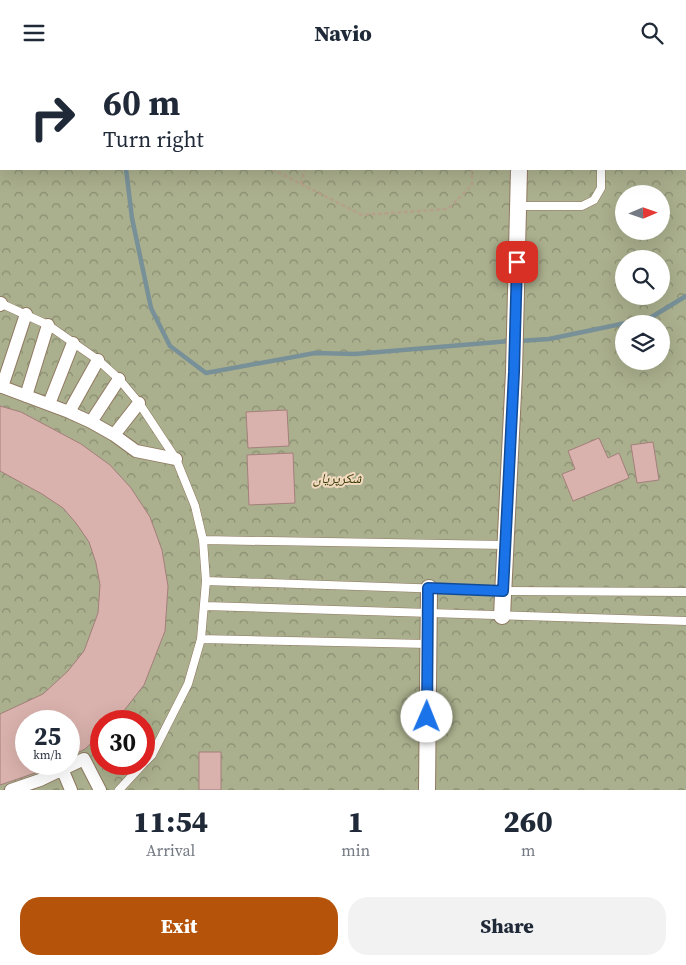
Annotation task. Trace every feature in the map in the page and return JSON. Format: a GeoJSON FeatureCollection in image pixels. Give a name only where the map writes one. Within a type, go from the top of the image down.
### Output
{"type":"FeatureCollection","features":[{"type":"Feature","properties":{"kind":"street"},"geometry":{"type":"LineString","coordinates":[[502,616],[514,372],[519,170]]}},
{"type":"Feature","properties":{"kind":"street"},"geometry":{"type":"LineString","coordinates":[[26,314],[1,387],[70,412],[114,435],[136,451],[176,459]]}},
{"type":"Feature","properties":{"kind":"street"},"geometry":{"type":"LineString","coordinates":[[26,396],[48,325]]}},
{"type":"Feature","properties":{"kind":"street"},"geometry":{"type":"LineString","coordinates":[[49,404],[73,343]]}},
{"type":"Feature","properties":{"kind":"street"},"geometry":{"type":"LineString","coordinates":[[70,412],[98,360]]}},
{"type":"Feature","properties":{"kind":"street"},"geometry":{"type":"LineString","coordinates":[[91,422],[119,379]]}},
{"type":"Feature","properties":{"kind":"street"},"geometry":{"type":"LineString","coordinates":[[114,435],[138,403]]}},
{"type":"Feature","properties":{"kind":"street"},"geometry":{"type":"LineString","coordinates":[[426,790],[428,588]]}},
{"type":"Feature","properties":{"kind":"street"},"geometry":{"type":"LineString","coordinates":[[80,761],[84,759],[100,790]]}},
{"type":"Feature","properties":{"kind":"street"},"geometry":{"type":"LineString","coordinates":[[15,789],[42,785],[56,775]]}},
{"type":"Feature","properties":{"kind":"street"},"geometry":{"type":"LineString","coordinates":[[64,775],[71,790]]}},
{"type":"Feature","properties":{"kind":"lane"},"geometry":{"type":"LineString","coordinates":[[518,206],[582,206],[594,200],[601,188],[601,170]]}},
{"type":"Feature","properties":{"kind":"lane"},"geometry":{"type":"LineString","coordinates":[[0,304],[48,325],[98,360],[119,379],[138,403],[176,459],[195,506],[203,540],[206,581],[201,639],[188,684],[155,749]]}},
{"type":"Feature","properties":{"kind":"lane"},"geometry":{"type":"LineString","coordinates":[[203,540],[506,545]]}},
{"type":"Feature","properties":{"kind":"lane"},"geometry":{"type":"LineString","coordinates":[[206,581],[503,591],[686,592]]}},
{"type":"Feature","properties":{"kind":"lane"},"geometry":{"type":"LineString","coordinates":[[205,607],[686,621]]}},
{"type":"Feature","properties":{"kind":"lane"},"geometry":{"type":"LineString","coordinates":[[201,639],[428,644]]}},
{"type":"Feature","properties":{"kind":"lane"},"geometry":{"type":"LineString","coordinates":[[119,790],[133,775]]}},
{"type":"Feature","properties":{"kind":"path"},"geometry":{"type":"LineString","coordinates":[[274,170],[362,215],[448,209],[472,185],[472,170]]}},
{"type":"Feature","properties":{"kind":"path"},"geometry":{"type":"LineString","coordinates":[[301,184],[306,170]]}},
{"type":"Feature","properties":{"kind":"green space","name":"شکرپریاں"},"geometry":{"type":"Polygon","coordinates":[[[0,170],[686,170],[686,790],[0,790],[0,170]]]}},
{"type":"Feature","properties":{"kind":"building"},"geometry":{"type":"Polygon","coordinates":[[[0,406],[21,412],[81,444],[110,465],[131,488],[150,517],[162,550],[168,586],[165,631],[144,685],[124,710],[90,710],[90,744],[80,752],[80,710],[15,710],[15,775],[29,775],[0,785],[0,714],[43,694],[68,671],[84,651],[98,613],[100,585],[96,563],[89,542],[63,508],[0,471],[0,406]]]}},
{"type":"Feature","properties":{"kind":"building"},"geometry":{"type":"Polygon","coordinates":[[[287,410],[289,446],[248,448],[246,412],[287,410]]]}},
{"type":"Feature","properties":{"kind":"building"},"geometry":{"type":"Polygon","coordinates":[[[599,438],[608,458],[619,453],[629,478],[573,501],[562,474],[575,469],[568,451],[599,438]]]}},
{"type":"Feature","properties":{"kind":"building"},"geometry":{"type":"Polygon","coordinates":[[[653,442],[659,480],[637,483],[631,445],[653,442]]]}},
{"type":"Feature","properties":{"kind":"building"},"geometry":{"type":"Polygon","coordinates":[[[293,453],[295,503],[249,505],[247,455],[293,453]]]}},
{"type":"Feature","properties":{"kind":"building"},"geometry":{"type":"Polygon","coordinates":[[[199,752],[221,752],[221,790],[199,790],[199,752]]]}},
{"type":"Feature","properties":{"kind":"waterway"},"geometry":{"type":"LineString","coordinates":[[126,170],[132,218],[151,308],[170,346],[206,373],[315,353],[355,354],[511,341]]}},
{"type":"Feature","properties":{"kind":"waterway"},"geometry":{"type":"LineString","coordinates":[[518,341],[549,339],[650,318],[686,296]]}},
{"type":"Feature","properties":{"kind":"route"},"geometry":{"type":"LineString","coordinates":[[427,717],[428,588],[503,591],[514,372],[517,262]]}}]}
